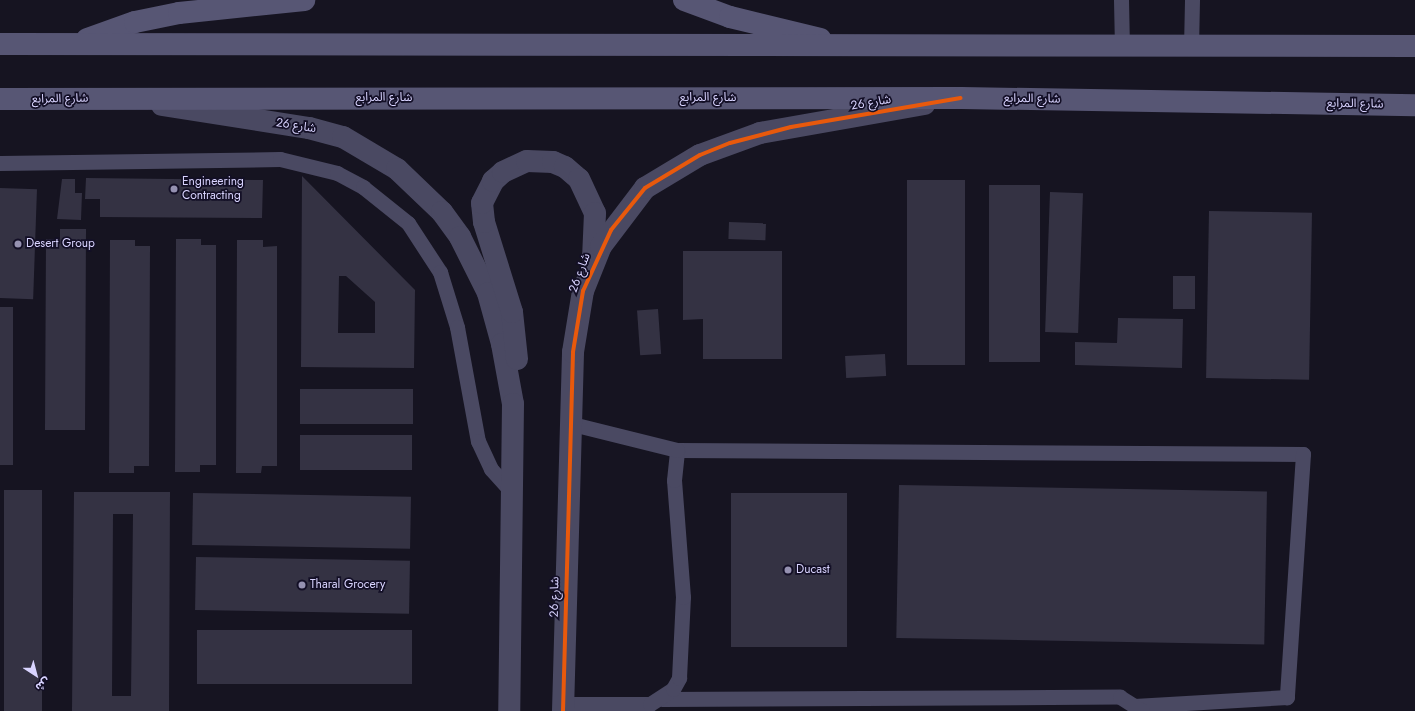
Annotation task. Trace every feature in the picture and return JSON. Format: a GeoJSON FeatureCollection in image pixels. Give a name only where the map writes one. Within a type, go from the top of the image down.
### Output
{"type":"FeatureCollection","features":[{"type":"Feature","properties":{"kind":"main road"},"geometry":{"type":"LineString","coordinates":[[72,44],[135,22],[179,13],[304,0]]}},
{"type":"Feature","properties":{"kind":"main road"},"geometry":{"type":"LineString","coordinates":[[684,0],[730,17],[854,48]]}},
{"type":"Feature","properties":{"kind":"main road"},"geometry":{"type":"LineString","coordinates":[[0,44],[854,48],[1191,48],[1415,46]]}},
{"type":"Feature","properties":{"kind":"main road","name":"شارع المرابع"},"geometry":{"type":"LineString","coordinates":[[0,99],[961,98],[1415,105]]}},
{"type":"Feature","properties":{"kind":"street","name":"شارع 26"},"geometry":{"type":"LineString","coordinates":[[115,98],[325,131],[350,140],[397,169],[442,212],[476,264],[502,344],[513,404],[509,711]]}},
{"type":"Feature","properties":{"kind":"street","name":"شارع 26"},"geometry":{"type":"LineString","coordinates":[[563,707],[568,423],[576,322],[593,262],[621,215],[645,188],[700,155],[760,134],[961,98]]}},
{"type":"Feature","properties":{"kind":"street"},"geometry":{"type":"LineString","coordinates":[[513,404],[515,333],[507,293],[484,222],[482,203],[493,181],[503,172],[527,161],[553,162],[565,167],[579,179],[595,213],[593,262]]}},
{"type":"Feature","properties":{"kind":"lane"},"geometry":{"type":"LineString","coordinates":[[1121,0],[1122,48]]}},
{"type":"Feature","properties":{"kind":"lane"},"geometry":{"type":"LineString","coordinates":[[1191,48],[1192,0]]}},
{"type":"Feature","properties":{"kind":"lane"},"geometry":{"type":"LineString","coordinates":[[0,163],[280,159],[337,173],[363,187],[408,223],[440,272],[457,327],[478,441],[491,469],[512,492]]}},
{"type":"Feature","properties":{"kind":"lane"},"geometry":{"type":"LineString","coordinates":[[563,707],[650,704],[662,699],[1120,697],[1138,708],[1287,697],[1303,454],[677,450],[568,423]]}},
{"type":"Feature","properties":{"kind":"lane"},"geometry":{"type":"LineString","coordinates":[[662,699],[679,678],[683,597],[674,480],[677,450]]}},
{"type":"Feature","properties":{"kind":"building"},"geometry":{"type":"Polygon","coordinates":[[[302,176],[415,290],[414,368],[301,367],[302,176]],[[339,276],[338,333],[375,333],[375,302],[346,276],[339,276]]]}},
{"type":"Feature","properties":{"kind":"building","name":"Engineering Contracting"},"geometry":{"type":"Polygon","coordinates":[[[86,178],[263,180],[262,218],[100,217],[100,199],[85,199],[86,178]]]}},
{"type":"Feature","properties":{"kind":"building"},"geometry":{"type":"Polygon","coordinates":[[[62,179],[75,179],[75,193],[82,193],[81,220],[57,219],[62,179]]]}},
{"type":"Feature","properties":{"kind":"building"},"geometry":{"type":"Polygon","coordinates":[[[907,180],[965,180],[965,365],[907,365],[907,180]]]}},
{"type":"Feature","properties":{"kind":"building"},"geometry":{"type":"Polygon","coordinates":[[[989,185],[1040,185],[1040,362],[989,362],[989,185]]]}},
{"type":"Feature","properties":{"kind":"building","name":"Desert Group"},"geometry":{"type":"Polygon","coordinates":[[[0,188],[37,189],[33,299],[0,298],[0,188]]]}},
{"type":"Feature","properties":{"kind":"building"},"geometry":{"type":"Polygon","coordinates":[[[1050,192],[1083,193],[1078,333],[1045,332],[1050,192]]]}},
{"type":"Feature","properties":{"kind":"building"},"geometry":{"type":"Polygon","coordinates":[[[1209,211],[1312,213],[1309,380],[1206,378],[1209,211]]]}},
{"type":"Feature","properties":{"kind":"building"},"geometry":{"type":"Polygon","coordinates":[[[729,222],[766,223],[765,240],[728,239],[729,222]]]}},
{"type":"Feature","properties":{"kind":"building"},"geometry":{"type":"Polygon","coordinates":[[[60,229],[86,229],[85,430],[45,430],[46,239],[60,239],[60,229]]]}},
{"type":"Feature","properties":{"kind":"building"},"geometry":{"type":"Polygon","coordinates":[[[176,239],[201,239],[201,245],[216,245],[216,465],[200,465],[200,472],[175,472],[176,239]]]}},
{"type":"Feature","properties":{"kind":"building"},"geometry":{"type":"Polygon","coordinates":[[[110,240],[135,240],[135,246],[150,246],[149,466],[134,466],[134,473],[109,473],[110,240]]]}},
{"type":"Feature","properties":{"kind":"building"},"geometry":{"type":"Polygon","coordinates":[[[237,240],[263,240],[263,247],[277,246],[277,466],[262,466],[261,473],[236,473],[237,240]]]}},
{"type":"Feature","properties":{"kind":"building"},"geometry":{"type":"Polygon","coordinates":[[[683,251],[782,251],[782,359],[703,359],[703,319],[683,320],[683,251]]]}},
{"type":"Feature","properties":{"kind":"building"},"geometry":{"type":"Polygon","coordinates":[[[1173,276],[1195,276],[1195,309],[1173,309],[1173,276]]]}},
{"type":"Feature","properties":{"kind":"building"},"geometry":{"type":"Polygon","coordinates":[[[0,307],[13,307],[13,465],[0,465],[0,307]]]}},
{"type":"Feature","properties":{"kind":"building"},"geometry":{"type":"Polygon","coordinates":[[[658,309],[661,354],[640,355],[637,310],[658,309]]]}},
{"type":"Feature","properties":{"kind":"building"},"geometry":{"type":"Polygon","coordinates":[[[1118,318],[1183,319],[1182,368],[1075,365],[1075,342],[1117,343],[1118,318]]]}},
{"type":"Feature","properties":{"kind":"building"},"geometry":{"type":"Polygon","coordinates":[[[885,354],[886,376],[846,378],[845,356],[885,354]]]}},
{"type":"Feature","properties":{"kind":"building"},"geometry":{"type":"Polygon","coordinates":[[[300,389],[413,389],[413,424],[300,424],[300,389]]]}},
{"type":"Feature","properties":{"kind":"building"},"geometry":{"type":"Polygon","coordinates":[[[300,435],[412,435],[412,470],[300,470],[300,435]]]}},
{"type":"Feature","properties":{"kind":"building"},"geometry":{"type":"Polygon","coordinates":[[[899,485],[1267,491],[1264,644],[896,638],[899,485]]]}},
{"type":"Feature","properties":{"kind":"building"},"geometry":{"type":"Polygon","coordinates":[[[4,490],[42,490],[42,711],[4,711],[4,490]]]}},
{"type":"Feature","properties":{"kind":"building"},"geometry":{"type":"Polygon","coordinates":[[[74,492],[170,492],[169,711],[72,711],[74,492]],[[113,514],[112,696],[131,696],[133,514],[113,514]]]}},
{"type":"Feature","properties":{"kind":"building"},"geometry":{"type":"Polygon","coordinates":[[[193,493],[411,497],[410,549],[192,545],[193,493]]]}},
{"type":"Feature","properties":{"kind":"building","name":"Ducast"},"geometry":{"type":"Polygon","coordinates":[[[731,493],[847,493],[847,647],[731,647],[731,493]]]}},
{"type":"Feature","properties":{"kind":"building","name":"Tharal Grocery"},"geometry":{"type":"Polygon","coordinates":[[[196,557],[410,561],[409,614],[195,610],[196,557]]]}},
{"type":"Feature","properties":{"kind":"building"},"geometry":{"type":"Polygon","coordinates":[[[197,630],[412,630],[412,684],[197,684],[197,630]]]}},
{"type":"Feature","properties":{"kind":"cycle path"},"geometry":{"type":"LineString","coordinates":[[563,711],[573,352],[583,291],[611,230],[645,188],[700,155],[730,143],[791,127],[961,98]]}},
{"type":"Feature","properties":{"kind":"place","name":"Engineering Contracting"},"geometry":{"type":"Point","coordinates":[174,189]}},
{"type":"Feature","properties":{"kind":"place","name":"Desert Group"},"geometry":{"type":"Point","coordinates":[18,244]}},
{"type":"Feature","properties":{"kind":"place","name":"Ducast"},"geometry":{"type":"Point","coordinates":[788,570]}},
{"type":"Feature","properties":{"kind":"place","name":"Tharal Grocery"},"geometry":{"type":"Point","coordinates":[302,585]}}]}
